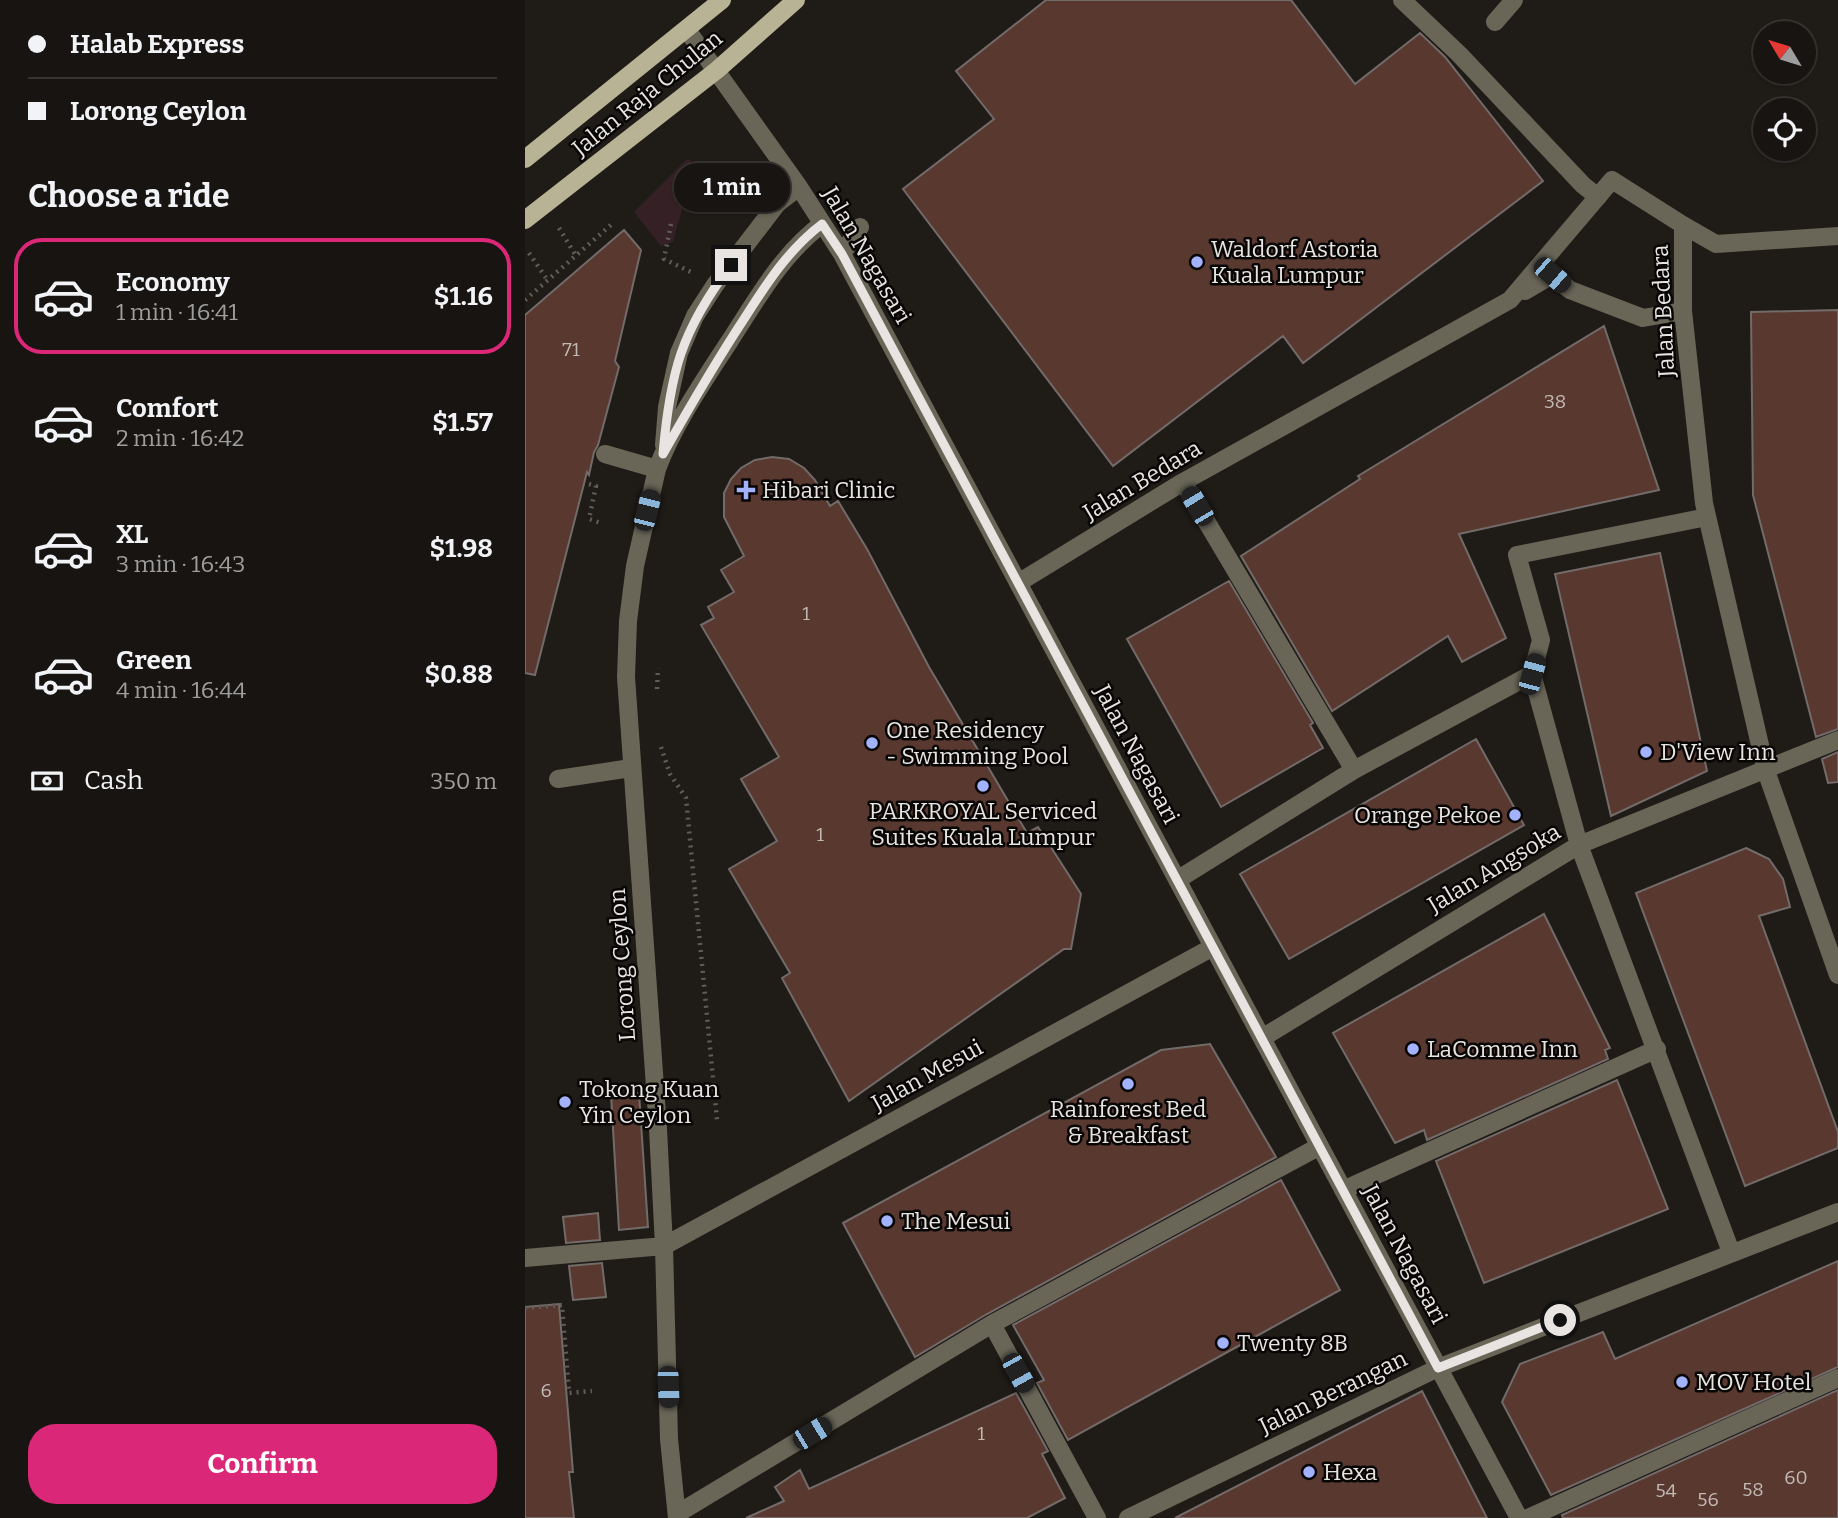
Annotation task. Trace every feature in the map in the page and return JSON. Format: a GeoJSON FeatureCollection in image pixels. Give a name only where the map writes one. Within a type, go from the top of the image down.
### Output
{"type":"FeatureCollection","features":[{"type":"Feature","properties":{"kind":"main road","name":"Jalan Raja Chulan"},"geometry":{"type":"LineString","coordinates":[[525,159],[722,0]]}},
{"type":"Feature","properties":{"kind":"main road","name":"Jalan Raja Chulan"},"geometry":{"type":"LineString","coordinates":[[525,220],[717,70],[796,0]]}},
{"type":"Feature","properties":{"kind":"street"},"geometry":{"type":"LineString","coordinates":[[1402,0],[1458,54],[1583,185],[1598,197]]}},
{"type":"Feature","properties":{"kind":"street"},"geometry":{"type":"LineString","coordinates":[[1495,22],[1514,0]]}},
{"type":"Feature","properties":{"kind":"street","name":"Jalan Nagasari"},"geometry":{"type":"LineString","coordinates":[[687,30],[799,187],[842,254],[1519,1518]]}},
{"type":"Feature","properties":{"kind":"street","name":"Jalan Bedara"},"geometry":{"type":"LineString","coordinates":[[1018,583],[1183,482],[1510,300],[1612,180],[1683,225],[1683,312],[1707,517],[1766,771],[1838,975]]}},
{"type":"Feature","properties":{"kind":"street","name":"Lorong Ceylon"},"geometry":{"type":"LineString","coordinates":[[677,1516],[669,1439],[664,1246],[653,1062],[626,677],[628,621],[635,566],[660,461],[667,407],[679,353],[695,316],[715,285],[777,204],[799,187]]}},
{"type":"Feature","properties":{"kind":"street","name":"Lorong Ceylon"},"geometry":{"type":"LineString","coordinates":[[660,461],[704,380],[781,264],[801,240],[822,224]]}},
{"type":"Feature","properties":{"kind":"street"},"geometry":{"type":"LineString","coordinates":[[1683,225],[1716,244],[1838,236]]}},
{"type":"Feature","properties":{"kind":"street"},"geometry":{"type":"LineString","coordinates":[[842,254],[860,227]]}},
{"type":"Feature","properties":{"kind":"street"},"geometry":{"type":"LineString","coordinates":[[1510,300],[1552,275],[1570,290],[1643,318],[1683,312]]}},
{"type":"Feature","properties":{"kind":"street"},"geometry":{"type":"LineString","coordinates":[[605,454],[660,461]]}},
{"type":"Feature","properties":{"kind":"street"},"geometry":{"type":"LineString","coordinates":[[1183,482],[1354,770]]}},
{"type":"Feature","properties":{"kind":"street"},"geometry":{"type":"LineString","coordinates":[[1707,517],[1517,555],[1541,640],[1532,674],[1579,845],[1731,1252]]}},
{"type":"Feature","properties":{"kind":"street"},"geometry":{"type":"LineString","coordinates":[[1177,880],[1354,770],[1532,674]]}},
{"type":"Feature","properties":{"kind":"street","name":"Jalan Angsoka"},"geometry":{"type":"LineString","coordinates":[[1262,1038],[1579,845],[1838,740]]}},
{"type":"Feature","properties":{"kind":"street"},"geometry":{"type":"LineString","coordinates":[[558,779],[631,768]]}},
{"type":"Feature","properties":{"kind":"street","name":"Jalan Mesui"},"geometry":{"type":"LineString","coordinates":[[664,1246],[1213,947]]}},
{"type":"Feature","properties":{"kind":"street"},"geometry":{"type":"LineString","coordinates":[[1343,1190],[1657,1049]]}},
{"type":"Feature","properties":{"kind":"street"},"geometry":{"type":"LineString","coordinates":[[677,1516],[992,1324],[1320,1146]]}},
{"type":"Feature","properties":{"kind":"street","name":"Jalan Berangan"},"geometry":{"type":"LineString","coordinates":[[1128,1518],[1154,1512],[1438,1368],[1838,1212]]}},
{"type":"Feature","properties":{"kind":"street"},"geometry":{"type":"LineString","coordinates":[[525,1258],[664,1246]]}},
{"type":"Feature","properties":{"kind":"street"},"geometry":{"type":"LineString","coordinates":[[992,1324],[1097,1518]]}},
{"type":"Feature","properties":{"kind":"street"},"geometry":{"type":"LineString","coordinates":[[1528,1518],[1838,1378]]}},
{"type":"Feature","properties":{"kind":"path"},"geometry":{"type":"LineString","coordinates":[[525,300],[612,224]]}},
{"type":"Feature","properties":{"kind":"path"},"geometry":{"type":"LineString","coordinates":[[671,224],[664,259],[715,285]]}},
{"type":"Feature","properties":{"kind":"path"},"geometry":{"type":"LineString","coordinates":[[559,228],[576,256]]}},
{"type":"Feature","properties":{"kind":"path"},"geometry":{"type":"LineString","coordinates":[[529,253],[548,281]]}},
{"type":"Feature","properties":{"kind":"path"},"geometry":{"type":"LineString","coordinates":[[589,484],[596,486],[589,519],[601,523]]}},
{"type":"Feature","properties":{"kind":"path"},"geometry":{"type":"LineString","coordinates":[[658,668],[658,700]]}},
{"type":"Feature","properties":{"kind":"path"},"geometry":{"type":"LineString","coordinates":[[660,738],[661,750],[670,774],[686,798],[717,1120]]}},
{"type":"Feature","properties":{"kind":"path"},"geometry":{"type":"LineString","coordinates":[[525,1308],[562,1305],[569,1393],[592,1391]]}},
{"type":"Feature","properties":{"kind":"shaded area"},"geometry":{"type":"Polygon","coordinates":[[[686,160],[690,160],[694,166],[673,242],[661,246],[634,212],[686,160]]]}},
{"type":"Feature","properties":{"kind":"building","name":"Waldorf Astoria Kuala Lumpur"},"geometry":{"type":"Polygon","coordinates":[[[1046,0],[1291,0],[1355,84],[1420,33],[1445,57],[1543,181],[1303,363],[1283,336],[1113,466],[903,189],[994,119],[956,71],[1046,0]]]}},
{"type":"Feature","properties":{"kind":"building"},"geometry":{"type":"Polygon","coordinates":[[[624,230],[641,250],[615,361],[619,367],[589,475],[587,472],[535,675],[525,673],[525,315],[624,230]]]}},
{"type":"Feature","properties":{"kind":"building"},"geometry":{"type":"Polygon","coordinates":[[[1838,310],[1838,729],[1816,737],[1753,495],[1751,312],[1838,310]]]}},
{"type":"Feature","properties":{"kind":"building"},"geometry":{"type":"Polygon","coordinates":[[[1604,326],[1659,490],[1459,534],[1506,638],[1462,662],[1448,636],[1332,711],[1241,556],[1360,479],[1358,476],[1604,326]]]}},
{"type":"Feature","properties":{"kind":"building"},"geometry":{"type":"Polygon","coordinates":[[[772,457],[789,459],[804,468],[815,480],[830,506],[838,501],[867,549],[929,667],[1027,833],[1038,827],[1081,894],[1071,949],[1064,949],[849,1101],[782,978],[790,973],[729,869],[777,841],[741,779],[779,757],[701,625],[714,618],[708,607],[734,592],[721,570],[744,556],[724,517],[724,493],[741,468],[755,460],[772,457]]]}},
{"type":"Feature","properties":{"kind":"building"},"geometry":{"type":"Polygon","coordinates":[[[1660,553],[1707,771],[1611,816],[1555,574],[1660,553]]]}},
{"type":"Feature","properties":{"kind":"building"},"geometry":{"type":"Polygon","coordinates":[[[1229,581],[1313,723],[1310,725],[1323,748],[1221,807],[1127,639],[1229,581]]]}},
{"type":"Feature","properties":{"kind":"building"},"geometry":{"type":"Polygon","coordinates":[[[1476,739],[1524,825],[1289,959],[1240,874],[1476,739]]]}},
{"type":"Feature","properties":{"kind":"building"},"geometry":{"type":"Polygon","coordinates":[[[1838,752],[1838,782],[1828,783],[1822,759],[1838,752]]]}},
{"type":"Feature","properties":{"kind":"building"},"geometry":{"type":"Polygon","coordinates":[[[1746,848],[1769,859],[1783,879],[1790,907],[1759,916],[1838,1132],[1838,1148],[1745,1186],[1636,893],[1746,848]]]}},
{"type":"Feature","properties":{"kind":"building"},"geometry":{"type":"Polygon","coordinates":[[[1544,914],[1610,1048],[1605,1050],[1608,1059],[1427,1140],[1424,1130],[1395,1143],[1333,1033],[1544,914]]]}},
{"type":"Feature","properties":{"kind":"building"},"geometry":{"type":"Polygon","coordinates":[[[1210,1044],[1276,1157],[987,1314],[915,1357],[843,1223],[1161,1050],[1210,1044]]]}},
{"type":"Feature","properties":{"kind":"building"},"geometry":{"type":"Polygon","coordinates":[[[1617,1080],[1668,1209],[1484,1283],[1436,1161],[1617,1080]]]}},
{"type":"Feature","properties":{"kind":"building"},"geometry":{"type":"Polygon","coordinates":[[[639,1093],[648,1227],[619,1230],[611,1095],[639,1093]]]}},
{"type":"Feature","properties":{"kind":"building"},"geometry":{"type":"Polygon","coordinates":[[[1281,1180],[1340,1290],[1068,1440],[1037,1383],[1044,1380],[1013,1325],[1281,1180]]]}},
{"type":"Feature","properties":{"kind":"building"},"geometry":{"type":"Polygon","coordinates":[[[598,1213],[600,1240],[566,1243],[563,1217],[598,1213]]]}},
{"type":"Feature","properties":{"kind":"building"},"geometry":{"type":"Polygon","coordinates":[[[1838,1261],[1838,1367],[1551,1495],[1502,1402],[1520,1364],[1603,1332],[1615,1359],[1838,1261]]]}},
{"type":"Feature","properties":{"kind":"building"},"geometry":{"type":"Polygon","coordinates":[[[602,1263],[606,1297],[573,1300],[569,1266],[602,1263]]]}},
{"type":"Feature","properties":{"kind":"building"},"geometry":{"type":"Polygon","coordinates":[[[559,1304],[573,1472],[569,1472],[574,1518],[525,1518],[525,1307],[559,1304]]]}},
{"type":"Feature","properties":{"kind":"building"},"geometry":{"type":"Polygon","coordinates":[[[1838,1390],[1838,1518],[1563,1518],[1562,1515],[1838,1390]]]}},
{"type":"Feature","properties":{"kind":"building"},"geometry":{"type":"Polygon","coordinates":[[[1422,1391],[1487,1518],[1175,1518],[1422,1391]]]}},
{"type":"Feature","properties":{"kind":"building"},"geometry":{"type":"Polygon","coordinates":[[[1016,1393],[1048,1451],[1042,1454],[1065,1498],[1027,1518],[746,1518],[784,1501],[775,1487],[800,1470],[809,1489],[1016,1393]]]}},
{"type":"Feature","properties":{"kind":"place","name":"Waldorf Astoria Kuala Lumpur"},"geometry":{"type":"Point","coordinates":[1197,262]}},
{"type":"Feature","properties":{"kind":"place","name":"Hibari Clinic"},"geometry":{"type":"Point","coordinates":[746,490]}},
{"type":"Feature","properties":{"kind":"place","name":"One Residency - Swimming Pool"},"geometry":{"type":"Point","coordinates":[872,743]}},
{"type":"Feature","properties":{"kind":"place","name":"D'View Inn"},"geometry":{"type":"Point","coordinates":[1646,752]}},
{"type":"Feature","properties":{"kind":"place","name":"PARKROYAL Serviced Suites Kuala Lumpur"},"geometry":{"type":"Point","coordinates":[983,786]}},
{"type":"Feature","properties":{"kind":"place","name":"Orange Pekoe"},"geometry":{"type":"Point","coordinates":[1515,815]}},
{"type":"Feature","properties":{"kind":"place","name":"LaComme Inn"},"geometry":{"type":"Point","coordinates":[1413,1049]}},
{"type":"Feature","properties":{"kind":"place","name":"Rainforest Bed & Breakfast"},"geometry":{"type":"Point","coordinates":[1128,1084]}},
{"type":"Feature","properties":{"kind":"place","name":"Tokong Kuan Yin Ceylon"},"geometry":{"type":"Point","coordinates":[565,1102]}},
{"type":"Feature","properties":{"kind":"place","name":"The Mesui"},"geometry":{"type":"Point","coordinates":[887,1221]}},
{"type":"Feature","properties":{"kind":"place","name":"Twenty 8B"},"geometry":{"type":"Point","coordinates":[1223,1343]}},
{"type":"Feature","properties":{"kind":"place","name":"MOV Hotel"},"geometry":{"type":"Point","coordinates":[1682,1382]}},
{"type":"Feature","properties":{"kind":"place","name":"Hexa"},"geometry":{"type":"Point","coordinates":[1309,1472]}},
{"type":"Feature","properties":{"kind":"route"},"geometry":{"type":"LineString","coordinates":[[731,265],[695,316],[679,353],[667,407],[663,454],[704,380],[758,297],[801,240],[822,224],[842,254],[1438,1368],[1560,1320]]}}]}
